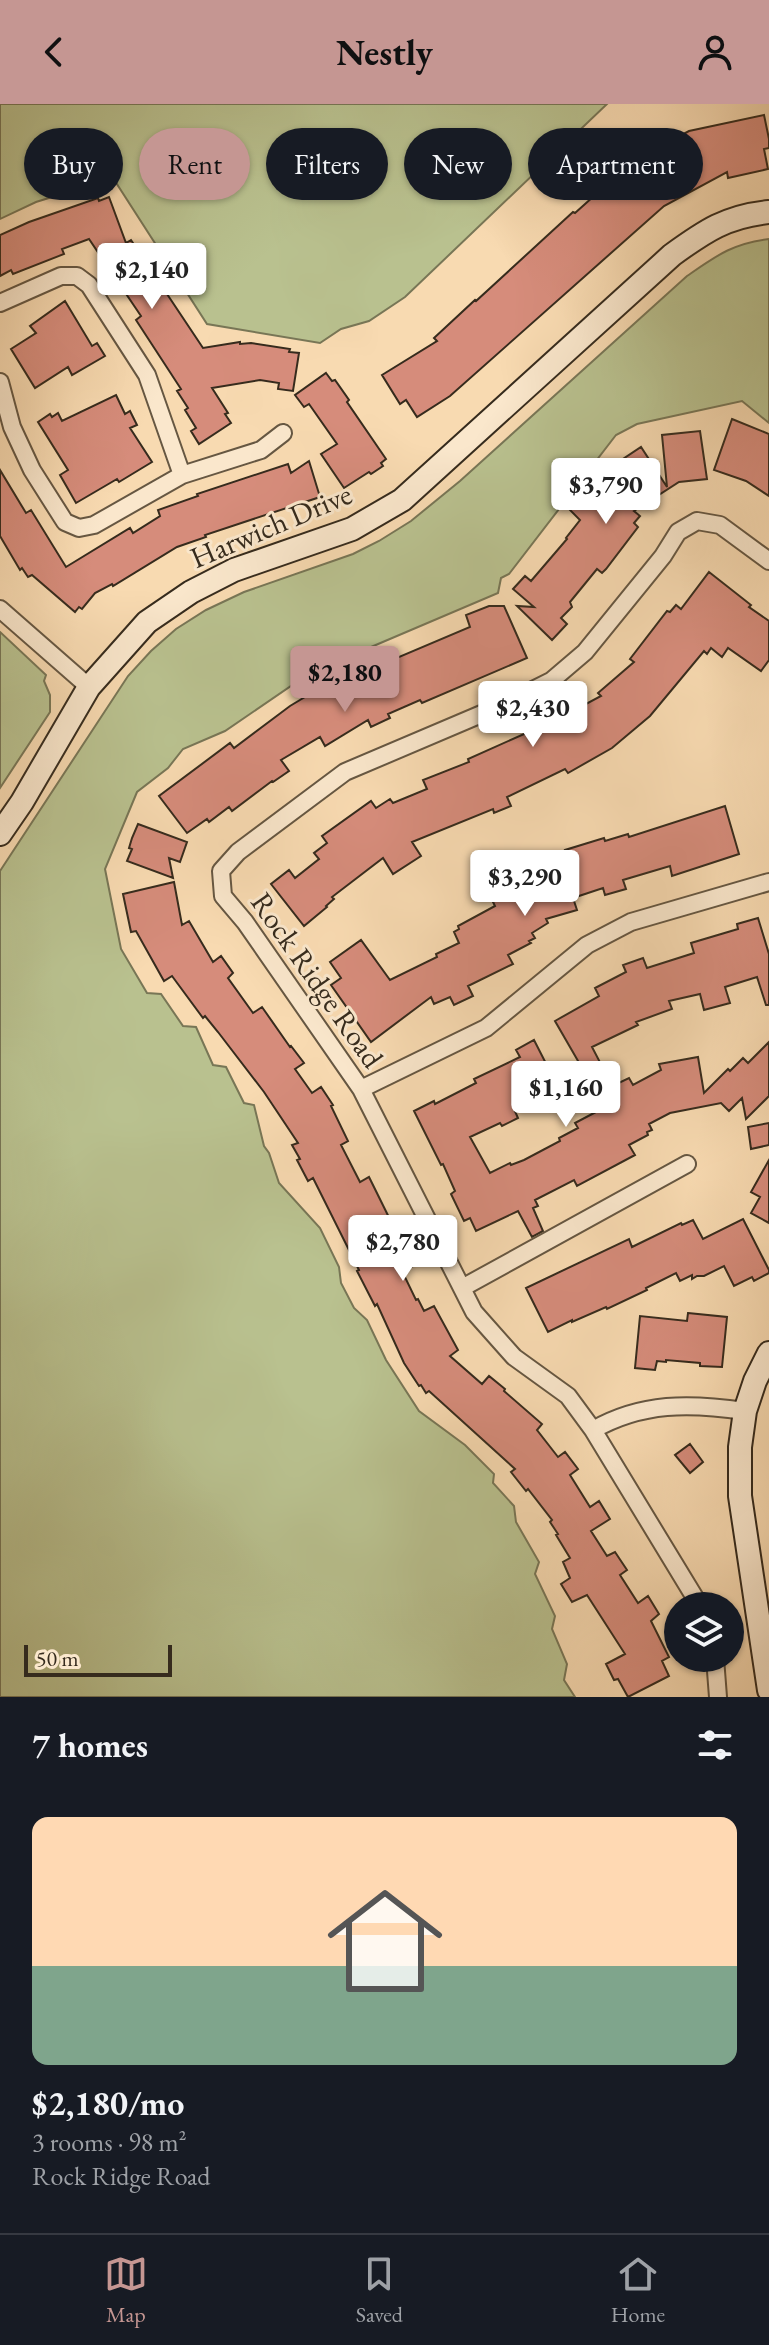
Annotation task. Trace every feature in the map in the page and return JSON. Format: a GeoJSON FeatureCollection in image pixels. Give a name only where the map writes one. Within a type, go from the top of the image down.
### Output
{"type":"FeatureCollection","features":[{"type":"Feature","properties":{"kind":"street","name":"Harwich Drive"},"geometry":{"type":"LineString","coordinates":[[0,834],[89,687],[147,622],[191,592],[234,570],[352,529],[402,500],[672,255],[710,228],[748,214],[769,212]]}},
{"type":"Feature","properties":{"kind":"street"},"geometry":{"type":"LineString","coordinates":[[0,303],[61,276],[77,276],[89,285],[147,375],[182,475]]}},
{"type":"Feature","properties":{"kind":"street"},"geometry":{"type":"LineString","coordinates":[[0,382],[6,430],[65,522],[79,528],[94,525],[182,475],[261,450],[283,433]]}},
{"type":"Feature","properties":{"kind":"street","name":"Rock Ridge Road"},"geometry":{"type":"LineString","coordinates":[[691,1592],[593,1430],[568,1396],[514,1357],[474,1312],[361,1089],[254,934],[223,896],[221,871],[238,852],[345,772],[505,704],[551,681],[585,652],[663,556],[678,532],[697,521],[720,525],[769,561]]}},
{"type":"Feature","properties":{"kind":"street"},"geometry":{"type":"LineString","coordinates":[[0,609],[89,687]]}},
{"type":"Feature","properties":{"kind":"street"},"geometry":{"type":"LineString","coordinates":[[361,1089],[486,1028],[587,945],[631,922],[769,882]]}},
{"type":"Feature","properties":{"kind":"street"},"geometry":{"type":"LineString","coordinates":[[462,1288],[687,1164]]}},
{"type":"Feature","properties":{"kind":"street"},"geometry":{"type":"LineString","coordinates":[[769,1353],[745,1411],[740,1447],[740,1496],[769,1690]]}},
{"type":"Feature","properties":{"kind":"street"},"geometry":{"type":"LineString","coordinates":[[593,1430],[613,1419],[668,1405],[745,1411]]}},
{"type":"Feature","properties":{"kind":"street"},"geometry":{"type":"LineString","coordinates":[[716,1672],[718,1697]]}},
{"type":"Feature","properties":{"kind":"green space"},"geometry":{"type":"Polygon","coordinates":[[[0,104],[607,104],[582,128],[528,128],[528,179],[512,195],[512,128],[404,128],[404,200],[507,200],[405,297],[369,321],[341,329],[320,343],[207,324],[123,194],[123,128],[24,128],[24,200],[42,200],[0,219],[0,104]]]}},
{"type":"Feature","properties":{"kind":"green space"},"geometry":{"type":"Polygon","coordinates":[[[769,239],[769,423],[742,401],[637,424],[616,435],[509,574],[501,578],[498,593],[310,673],[225,731],[183,749],[168,768],[137,792],[105,869],[121,949],[147,993],[161,994],[183,1026],[196,1027],[213,1065],[226,1067],[244,1103],[254,1105],[264,1146],[279,1183],[320,1228],[354,1308],[367,1320],[386,1360],[419,1411],[465,1445],[494,1474],[493,1483],[514,1506],[516,1522],[539,1562],[535,1574],[555,1616],[552,1629],[567,1664],[564,1680],[575,1697],[0,1697],[0,871],[128,676],[176,629],[244,592],[353,554],[411,521],[460,481],[687,276],[735,247],[769,239]]]}},
{"type":"Feature","properties":{"kind":"green space"},"geometry":{"type":"Polygon","coordinates":[[[0,632],[46,675],[44,681],[50,695],[50,712],[0,788],[0,632]]]}},
{"type":"Feature","properties":{"kind":"building"},"geometry":{"type":"Polygon","coordinates":[[[764,115],[769,139],[769,148],[764,149],[768,169],[728,178],[727,172],[703,185],[703,128],[764,115]]]}},
{"type":"Feature","properties":{"kind":"building"},"geometry":{"type":"Polygon","coordinates":[[[92,200],[110,200],[126,243],[131,240],[203,348],[240,342],[299,353],[293,391],[278,389],[279,383],[260,380],[212,388],[231,423],[199,444],[191,431],[196,428],[185,410],[188,408],[177,391],[181,389],[136,320],[141,316],[89,239],[62,249],[64,254],[0,276],[0,235],[92,200]]]}},
{"type":"Feature","properties":{"kind":"building"},"geometry":{"type":"Polygon","coordinates":[[[590,200],[675,200],[664,206],[450,396],[417,417],[406,400],[400,404],[382,375],[437,341],[434,338],[590,200]]]}},
{"type":"Feature","properties":{"kind":"building"},"geometry":{"type":"Polygon","coordinates":[[[65,301],[92,346],[97,343],[105,356],[72,375],[68,367],[35,388],[11,349],[36,333],[30,326],[65,301]]]}},
{"type":"Feature","properties":{"kind":"building"},"geometry":{"type":"Polygon","coordinates":[[[326,373],[349,400],[347,402],[386,459],[381,463],[383,466],[344,488],[321,454],[337,444],[309,404],[304,407],[295,395],[326,373]]]}},
{"type":"Feature","properties":{"kind":"building"},"geometry":{"type":"Polygon","coordinates":[[[116,395],[125,414],[130,411],[137,425],[130,428],[152,462],[76,503],[60,475],[68,470],[38,422],[58,413],[62,421],[116,395]]]}},
{"type":"Feature","properties":{"kind":"building"},"geometry":{"type":"Polygon","coordinates":[[[732,419],[769,434],[769,496],[746,481],[714,470],[732,419]]]}},
{"type":"Feature","properties":{"kind":"building"},"geometry":{"type":"Polygon","coordinates":[[[700,431],[707,479],[679,482],[634,511],[640,516],[634,523],[638,527],[606,569],[602,573],[597,569],[570,602],[572,607],[561,618],[567,624],[552,640],[517,606],[534,607],[513,589],[525,576],[531,581],[567,539],[580,520],[570,510],[596,477],[641,447],[667,487],[662,435],[700,431]]]}},
{"type":"Feature","properties":{"kind":"building"},"geometry":{"type":"Polygon","coordinates":[[[309,461],[320,497],[177,547],[113,586],[95,593],[82,609],[79,607],[75,612],[32,575],[28,577],[22,568],[20,570],[0,536],[0,470],[26,513],[31,510],[66,567],[130,528],[133,533],[160,516],[158,510],[288,464],[291,473],[309,461]]]}},
{"type":"Feature","properties":{"kind":"building"},"geometry":{"type":"Polygon","coordinates":[[[709,572],[769,621],[769,660],[761,671],[728,648],[722,657],[711,648],[707,654],[704,651],[650,716],[612,748],[568,773],[565,769],[507,797],[511,806],[494,813],[493,809],[412,842],[421,856],[393,874],[383,858],[332,897],[334,899],[327,907],[304,926],[271,884],[289,870],[295,878],[319,859],[314,853],[327,843],[322,836],[371,801],[376,808],[390,799],[393,803],[427,789],[423,780],[534,732],[601,696],[598,693],[634,662],[630,659],[667,611],[670,612],[676,605],[681,609],[709,572]]]}},
{"type":"Feature","properties":{"kind":"building"},"geometry":{"type":"Polygon","coordinates":[[[489,606],[504,606],[527,658],[422,703],[420,700],[388,714],[390,718],[371,727],[368,720],[325,746],[320,737],[281,760],[289,771],[232,811],[229,807],[187,833],[159,796],[230,743],[234,748],[315,691],[319,694],[470,627],[466,615],[489,606]]]}},
{"type":"Feature","properties":{"kind":"building"},"geometry":{"type":"Polygon","coordinates":[[[725,806],[739,854],[672,876],[670,866],[623,880],[626,889],[605,895],[603,888],[573,898],[577,910],[546,919],[548,923],[532,933],[535,938],[529,941],[531,943],[508,955],[513,964],[468,986],[473,996],[454,1005],[450,997],[434,1004],[431,997],[371,1042],[331,985],[341,978],[330,962],[361,940],[390,980],[459,943],[454,932],[459,929],[458,926],[495,906],[493,902],[546,879],[542,867],[568,858],[565,850],[604,838],[605,841],[628,834],[629,837],[725,806]]]}},
{"type":"Feature","properties":{"kind":"building"},"geometry":{"type":"Polygon","coordinates":[[[138,824],[187,842],[180,862],[169,858],[173,878],[127,861],[138,824]]]}},
{"type":"Feature","properties":{"kind":"building"},"geometry":{"type":"Polygon","coordinates":[[[174,882],[182,925],[189,921],[213,962],[221,956],[233,973],[228,978],[253,1013],[262,1007],[304,1063],[295,1069],[312,1093],[321,1087],[333,1105],[348,1141],[341,1145],[360,1182],[369,1177],[413,1266],[402,1271],[416,1300],[424,1311],[434,1306],[458,1350],[450,1356],[482,1384],[489,1376],[542,1424],[537,1430],[558,1457],[565,1452],[578,1469],[570,1475],[590,1507],[599,1501],[610,1519],[591,1531],[607,1556],[615,1552],[627,1570],[620,1575],[638,1603],[648,1596],[659,1614],[651,1621],[664,1647],[662,1661],[664,1672],[669,1676],[628,1697],[618,1679],[614,1680],[606,1664],[625,1654],[587,1595],[572,1602],[561,1584],[570,1578],[563,1562],[570,1558],[556,1535],[550,1522],[552,1520],[511,1472],[515,1469],[429,1391],[426,1393],[419,1386],[357,1271],[313,1178],[308,1181],[297,1160],[300,1159],[292,1145],[298,1143],[264,1092],[172,976],[164,981],[136,931],[131,932],[123,894],[174,882]]]}},
{"type":"Feature","properties":{"kind":"building"},"geometry":{"type":"Polygon","coordinates":[[[758,918],[769,954],[769,1005],[766,1005],[757,977],[725,987],[730,1003],[704,1010],[700,994],[669,1001],[672,1009],[636,1022],[638,1025],[592,1047],[605,1072],[589,1080],[555,1021],[599,996],[595,988],[626,972],[623,965],[643,958],[647,968],[694,953],[691,943],[738,929],[737,924],[758,918]]]}},
{"type":"Feature","properties":{"kind":"building"},"geometry":{"type":"Polygon","coordinates":[[[534,1040],[558,1087],[514,1109],[518,1118],[470,1137],[490,1173],[560,1141],[559,1138],[578,1128],[575,1123],[615,1102],[608,1088],[629,1078],[633,1085],[661,1070],[659,1064],[698,1057],[704,1093],[728,1069],[730,1071],[743,1058],[748,1063],[769,1042],[769,1096],[746,1119],[742,1098],[729,1111],[721,1103],[670,1113],[649,1124],[652,1130],[647,1132],[648,1135],[629,1145],[635,1155],[577,1186],[574,1180],[535,1200],[538,1206],[533,1208],[543,1231],[532,1237],[518,1211],[476,1231],[470,1218],[464,1221],[451,1194],[455,1191],[443,1164],[414,1111],[434,1101],[435,1104],[476,1083],[474,1079],[520,1057],[516,1050],[534,1040]]]}},
{"type":"Feature","properties":{"kind":"building"},"geometry":{"type":"Polygon","coordinates":[[[769,1123],[769,1145],[751,1149],[748,1127],[769,1123]]]}},
{"type":"Feature","properties":{"kind":"building"},"geometry":{"type":"Polygon","coordinates":[[[769,1160],[769,1223],[751,1213],[760,1197],[751,1192],[769,1160]]]}},
{"type":"Feature","properties":{"kind":"building"},"geometry":{"type":"Polygon","coordinates":[[[743,1219],[769,1270],[769,1273],[754,1281],[752,1277],[734,1286],[724,1266],[704,1276],[692,1279],[692,1275],[680,1281],[676,1273],[607,1309],[572,1320],[548,1332],[526,1288],[629,1239],[632,1247],[693,1220],[703,1239],[743,1219]]]}},
{"type":"Feature","properties":{"kind":"building"},"geometry":{"type":"Polygon","coordinates":[[[688,1313],[727,1317],[722,1367],[666,1360],[657,1361],[655,1370],[635,1368],[640,1316],[687,1321],[688,1313]]]}},
{"type":"Feature","properties":{"kind":"building"},"geometry":{"type":"Polygon","coordinates":[[[690,1444],[703,1462],[690,1473],[675,1455],[690,1444]]]}}]}
